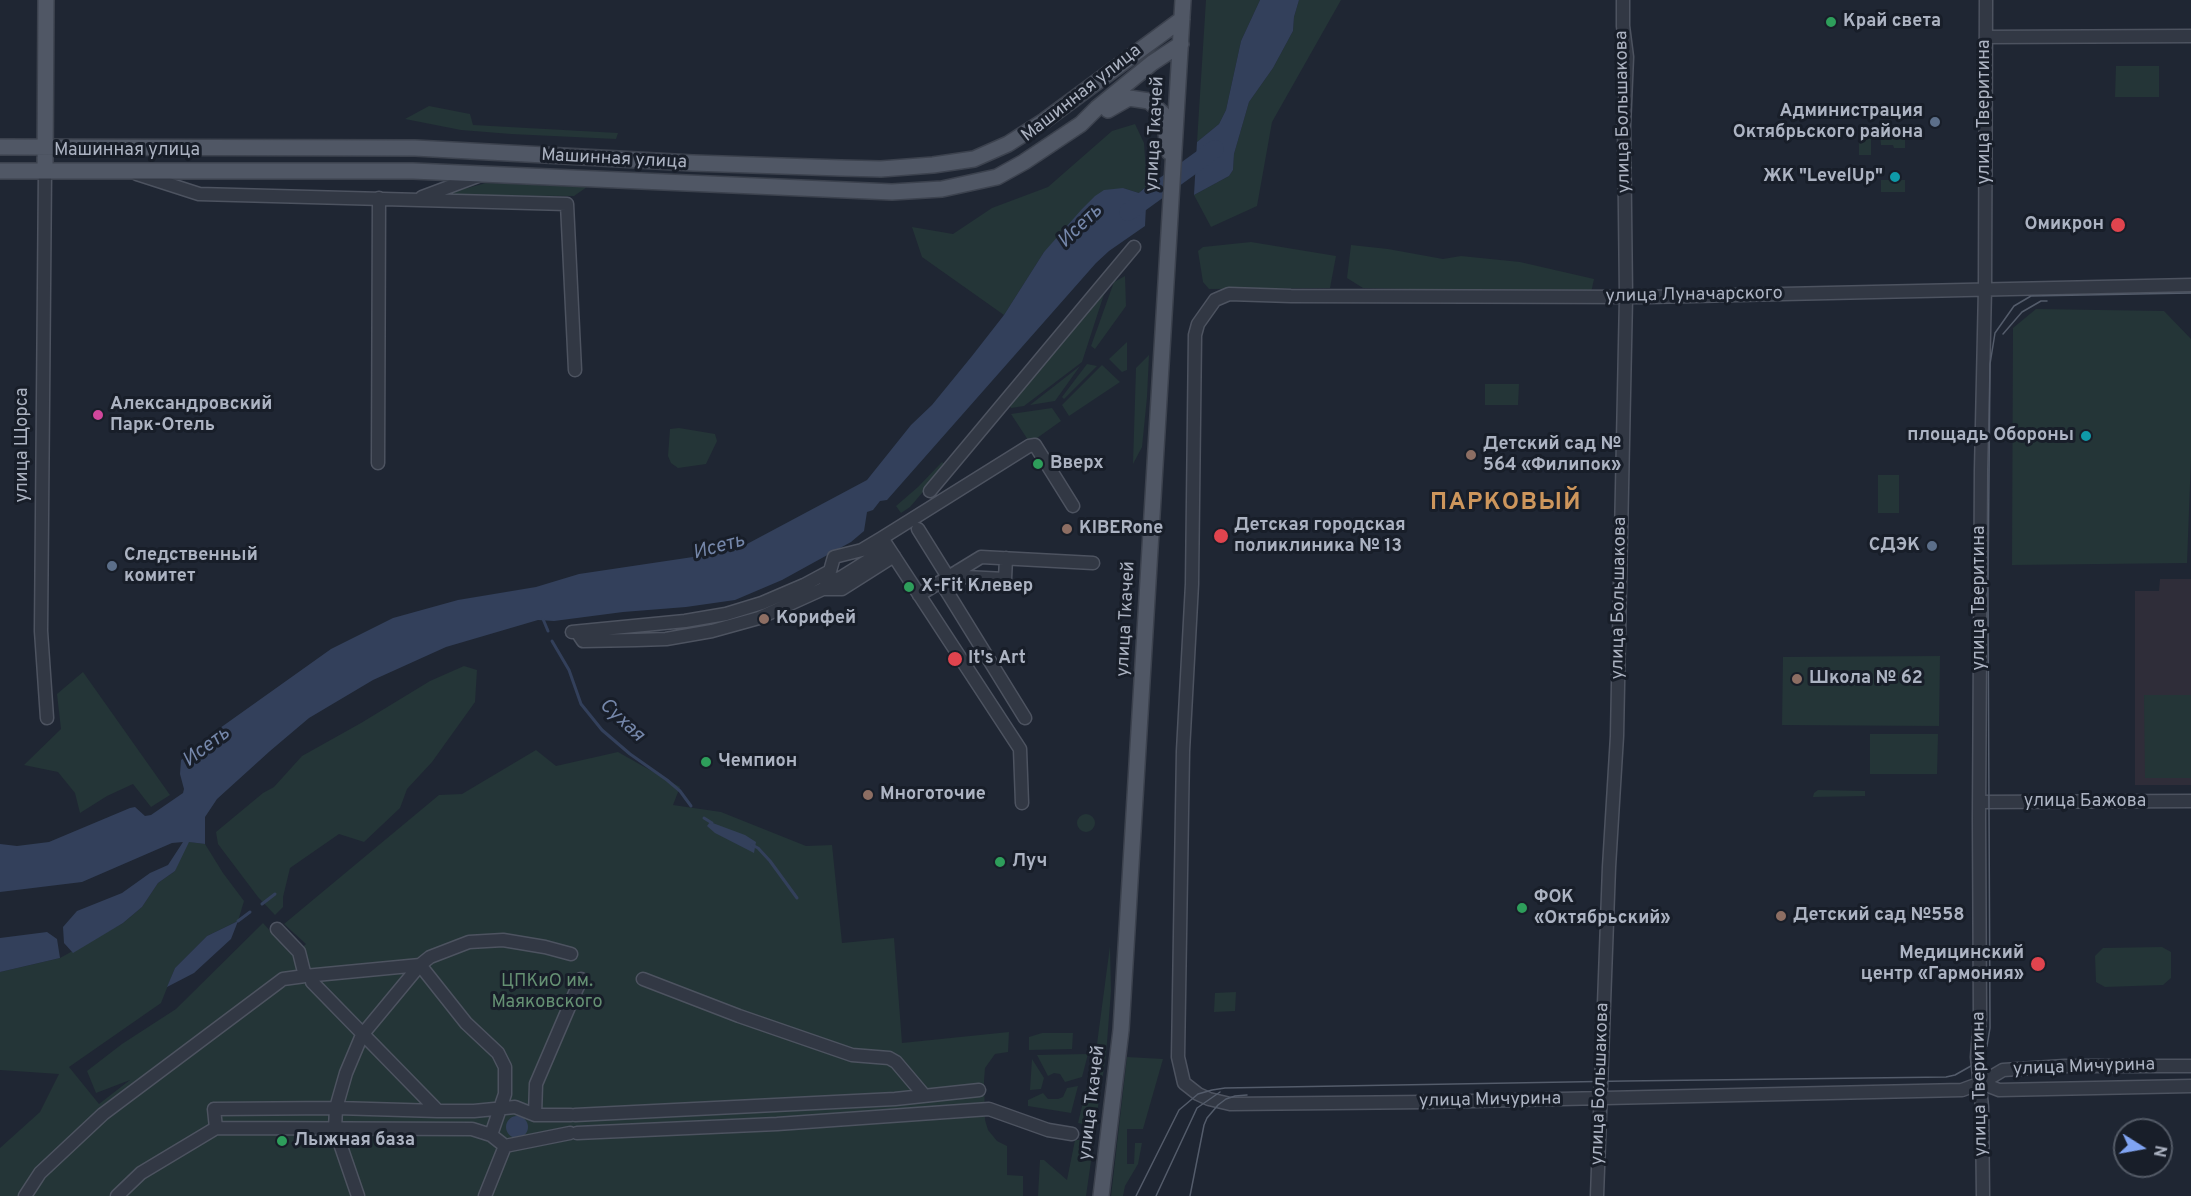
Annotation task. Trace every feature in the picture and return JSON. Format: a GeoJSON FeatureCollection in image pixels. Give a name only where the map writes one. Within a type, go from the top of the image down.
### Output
{"type":"FeatureCollection","features":[{"type":"Feature","properties":{"kind":"main road"},"geometry":{"type":"LineString","coordinates":[[45,171],[46,0]]}},
{"type":"Feature","properties":{"kind":"main road","name":"улица Ткачей"},"geometry":{"type":"LineString","coordinates":[[1101,1196],[1121,1030],[1169,246],[1173,172],[1170,124],[1181,44],[1183,0]]}},
{"type":"Feature","properties":{"kind":"main road","name":"Машинная улица"},"geometry":{"type":"LineString","coordinates":[[0,147],[415,148],[693,163],[881,169],[933,165],[974,159],[1008,144],[1044,121],[1182,19]]}},
{"type":"Feature","properties":{"kind":"main road","name":"Машинная улица"},"geometry":{"type":"LineString","coordinates":[[0,171],[486,173],[892,192],[942,189],[997,177],[1024,162],[1081,124],[1152,63],[1181,44]]}},
{"type":"Feature","properties":{"kind":"main road"},"geometry":{"type":"LineString","coordinates":[[1081,124],[1094,122],[1122,100],[1137,98],[1149,101],[1170,124]]}},
{"type":"Feature","properties":{"kind":"street","name":"улица Большакова"},"geometry":{"type":"LineString","coordinates":[[1596,1196],[1608,879],[1617,736],[1626,297],[1624,126],[1627,57],[1623,26],[1623,0]]}},
{"type":"Feature","properties":{"kind":"street","name":"улица Тверитина"},"geometry":{"type":"LineString","coordinates":[[1983,1196],[1981,1083],[1977,1057],[1980,1018],[1979,802],[1986,0]]}},
{"type":"Feature","properties":{"kind":"street"},"geometry":{"type":"LineString","coordinates":[[1986,37],[2191,36]]}},
{"type":"Feature","properties":{"kind":"street","name":"улица Щорса"},"geometry":{"type":"LineString","coordinates":[[45,171],[41,631],[47,718]]}},
{"type":"Feature","properties":{"kind":"street"},"geometry":{"type":"LineString","coordinates":[[127,171],[199,194],[567,204],[575,370]]}},
{"type":"Feature","properties":{"kind":"street"},"geometry":{"type":"LineString","coordinates":[[415,200],[486,173]]}},
{"type":"Feature","properties":{"kind":"street"},"geometry":{"type":"LineString","coordinates":[[378,463],[379,198]]}},
{"type":"Feature","properties":{"kind":"street"},"geometry":{"type":"LineString","coordinates":[[930,491],[1134,247]]}},
{"type":"Feature","properties":{"kind":"street","name":"улица Луначарского"},"geometry":{"type":"LineString","coordinates":[[1184,1083],[1178,1057],[1182,819],[1192,584],[1195,335],[1204,313],[1215,300],[1229,294],[1626,297],[2191,285]]}},
{"type":"Feature","properties":{"kind":"street"},"geometry":{"type":"LineString","coordinates":[[888,547],[834,557],[830,571],[804,585],[762,603],[726,614],[576,633],[583,641],[666,639],[712,631],[759,618],[824,589],[842,589],[888,547],[1029,446],[1035,444],[1073,506]]}},
{"type":"Feature","properties":{"kind":"street"},"geometry":{"type":"LineString","coordinates":[[918,529],[949,577],[1025,718]]}},
{"type":"Feature","properties":{"kind":"street"},"geometry":{"type":"LineString","coordinates":[[888,547],[1020,749],[1022,803]]}},
{"type":"Feature","properties":{"kind":"street"},"geometry":{"type":"LineString","coordinates":[[919,596],[981,557],[1093,563]]}},
{"type":"Feature","properties":{"kind":"street"},"geometry":{"type":"LineString","coordinates":[[949,577],[1005,579],[1006,558]]}},
{"type":"Feature","properties":{"kind":"street","name":"улица Бажова"},"geometry":{"type":"LineString","coordinates":[[1979,802],[2191,801]]}},
{"type":"Feature","properties":{"kind":"street"},"geometry":{"type":"LineString","coordinates":[[277,929],[298,952],[309,979],[438,1111]]}},
{"type":"Feature","properties":{"kind":"street"},"geometry":{"type":"LineString","coordinates":[[358,1196],[335,1129],[336,1108],[346,1073],[362,1035],[420,965],[430,957],[470,942],[503,940],[571,954]]}},
{"type":"Feature","properties":{"kind":"street"},"geometry":{"type":"LineString","coordinates":[[25,1196],[40,1173],[103,1114],[283,980],[309,979],[420,965]]}},
{"type":"Feature","properties":{"kind":"street"},"geometry":{"type":"LineString","coordinates":[[420,965],[466,1023],[498,1053],[505,1067],[505,1094],[491,1135]]}},
{"type":"Feature","properties":{"kind":"street"},"geometry":{"type":"LineString","coordinates":[[535,1115],[536,1084],[581,979]]}},
{"type":"Feature","properties":{"kind":"street"},"geometry":{"type":"LineString","coordinates":[[643,979],[739,1016],[852,1055],[889,1058],[896,1062],[924,1095]]}},
{"type":"Feature","properties":{"kind":"street","name":"улица Мичурина"},"geometry":{"type":"LineString","coordinates":[[1184,1083],[1198,1094],[1230,1104],[1427,1102],[1962,1090],[1981,1083],[1998,1072],[2065,1066],[2191,1066]]}},
{"type":"Feature","properties":{"kind":"street","name":"улица Мичурина"},"geometry":{"type":"LineString","coordinates":[[1981,1083],[1999,1090],[2191,1086]]}},
{"type":"Feature","properties":{"kind":"street"},"geometry":{"type":"LineString","coordinates":[[216,1128],[214,1109],[336,1108],[438,1111],[515,1107],[535,1115],[573,1115],[895,1099],[979,1090]]}},
{"type":"Feature","properties":{"kind":"street"},"geometry":{"type":"LineString","coordinates":[[117,1196],[141,1173],[216,1128],[472,1129],[491,1135],[505,1146],[573,1133],[777,1124],[989,1109],[1048,1130],[1072,1134]]}},
{"type":"Feature","properties":{"kind":"street"},"geometry":{"type":"LineString","coordinates":[[485,1196],[505,1146]]}},
{"type":"Feature","properties":{"kind":"shaded area"},"geometry":{"type":"Polygon","coordinates":[[[2160,579],[2191,579],[2191,785],[2135,785],[2135,591],[2159,591],[2160,579]]]}},
{"type":"Feature","properties":{"kind":"green space"},"geometry":{"type":"Polygon","coordinates":[[[1206,0],[1260,0],[1241,41],[1226,110],[1219,124],[1197,142],[1206,0]]]}},
{"type":"Feature","properties":{"kind":"green space"},"geometry":{"type":"Polygon","coordinates":[[[1299,0],[1341,0],[1272,122],[1257,206],[1211,227],[1194,195],[1229,176],[1233,170],[1234,154],[1249,102],[1273,68],[1293,31],[1299,0]]]}},
{"type":"Feature","properties":{"kind":"green space"},"geometry":{"type":"Polygon","coordinates":[[[2116,66],[2159,66],[2159,97],[2115,97],[2116,66]]]}},
{"type":"Feature","properties":{"kind":"green space"},"geometry":{"type":"Polygon","coordinates":[[[429,106],[470,114],[473,125],[618,133],[616,139],[511,134],[461,130],[405,119],[429,106]]]}},
{"type":"Feature","properties":{"kind":"green space"},"geometry":{"type":"Polygon","coordinates":[[[1135,124],[1144,143],[1147,186],[1139,193],[1123,188],[1044,252],[1004,315],[922,257],[912,227],[953,234],[992,208],[1048,187],[1112,131],[1135,124]]]}},
{"type":"Feature","properties":{"kind":"green space"},"geometry":{"type":"Polygon","coordinates":[[[1885,130],[1905,130],[1905,148],[1881,145],[1880,133],[1884,133],[1885,130]]]}},
{"type":"Feature","properties":{"kind":"green space"},"geometry":{"type":"Polygon","coordinates":[[[1859,133],[1871,133],[1871,155],[1859,155],[1859,133]]]}},
{"type":"Feature","properties":{"kind":"green space"},"geometry":{"type":"Polygon","coordinates":[[[1881,180],[1905,180],[1905,192],[1881,192],[1881,180]]]}},
{"type":"Feature","properties":{"kind":"green space"},"geometry":{"type":"Polygon","coordinates":[[[486,183],[587,187],[574,196],[441,195],[486,183]]]}},
{"type":"Feature","properties":{"kind":"green space"},"geometry":{"type":"Polygon","coordinates":[[[1251,242],[1336,256],[1330,288],[1209,289],[1203,282],[1198,251],[1203,247],[1251,242]]]}},
{"type":"Feature","properties":{"kind":"green space"},"geometry":{"type":"Polygon","coordinates":[[[1351,245],[1443,259],[1461,256],[1520,262],[1594,279],[1591,293],[1363,288],[1347,278],[1351,245]]]}},
{"type":"Feature","properties":{"kind":"green space"},"geometry":{"type":"Polygon","coordinates":[[[1125,276],[1126,306],[1095,349],[1091,346],[1114,282],[1125,276]]]}},
{"type":"Feature","properties":{"kind":"green space"},"geometry":{"type":"Polygon","coordinates":[[[1106,288],[1082,362],[1024,406],[1011,408],[1009,404],[1106,288]]]}},
{"type":"Feature","properties":{"kind":"green space"},"geometry":{"type":"Polygon","coordinates":[[[2036,309],[2164,311],[2191,339],[2191,457],[2187,563],[2012,565],[2013,328],[2036,309]]]}},
{"type":"Feature","properties":{"kind":"green space"},"geometry":{"type":"Polygon","coordinates":[[[1127,342],[1127,370],[1122,372],[1109,359],[1127,342]]]}},
{"type":"Feature","properties":{"kind":"green space"},"geometry":{"type":"Polygon","coordinates":[[[1149,355],[1142,447],[1133,464],[1136,368],[1149,355]]]}},
{"type":"Feature","properties":{"kind":"green space"},"geometry":{"type":"Polygon","coordinates":[[[1087,364],[1097,366],[1064,399],[1062,397],[1087,364]]]}},
{"type":"Feature","properties":{"kind":"green space"},"geometry":{"type":"Polygon","coordinates":[[[1102,365],[1120,382],[1069,416],[1062,405],[1102,365]]]}},
{"type":"Feature","properties":{"kind":"green space"},"geometry":{"type":"Polygon","coordinates":[[[1080,366],[1055,401],[1030,405],[1080,366]]]}},
{"type":"Feature","properties":{"kind":"green space"},"geometry":{"type":"Polygon","coordinates":[[[1485,384],[1519,384],[1518,405],[1485,405],[1485,384]]]}},
{"type":"Feature","properties":{"kind":"green space"},"geometry":{"type":"Polygon","coordinates":[[[1052,408],[1061,421],[1030,443],[1011,414],[1052,408]]]}},
{"type":"Feature","properties":{"kind":"green space"},"geometry":{"type":"Polygon","coordinates":[[[679,428],[715,434],[717,441],[706,464],[678,468],[671,463],[668,456],[670,429],[679,428]]]}},
{"type":"Feature","properties":{"kind":"green space"},"geometry":{"type":"Polygon","coordinates":[[[942,462],[946,465],[910,507],[901,513],[896,506],[942,462]]]}},
{"type":"Feature","properties":{"kind":"green space"},"geometry":{"type":"Polygon","coordinates":[[[1878,475],[1899,475],[1899,513],[1878,513],[1878,475]]]}},
{"type":"Feature","properties":{"kind":"green space"},"geometry":{"type":"Polygon","coordinates":[[[1940,656],[1939,726],[1782,725],[1783,657],[1940,656]]]}},
{"type":"Feature","properties":{"kind":"green space"},"geometry":{"type":"Polygon","coordinates":[[[464,666],[477,670],[475,702],[432,762],[407,789],[400,808],[364,842],[339,834],[290,868],[283,907],[275,915],[258,897],[218,844],[216,832],[263,793],[274,787],[302,756],[430,681],[464,666]]]}},
{"type":"Feature","properties":{"kind":"green space"},"geometry":{"type":"Polygon","coordinates":[[[83,672],[170,795],[151,807],[133,784],[107,796],[80,813],[75,793],[58,772],[24,765],[61,729],[57,694],[83,672]]]}},
{"type":"Feature","properties":{"kind":"green space"},"geometry":{"type":"Polygon","coordinates":[[[2144,695],[2191,695],[2191,778],[2145,778],[2144,695]]]}},
{"type":"Feature","properties":{"kind":"green space"},"geometry":{"type":"Polygon","coordinates":[[[1870,734],[1938,734],[1937,774],[1870,774],[1870,734]]]}},
{"type":"Feature","properties":{"kind":"green space","name":"ЦПКиО им. Маяковского"},"geometry":{"type":"Polygon","coordinates":[[[536,750],[556,766],[618,752],[680,787],[673,805],[721,812],[806,846],[832,845],[842,943],[894,938],[902,1043],[1009,1032],[1008,1052],[995,1054],[985,1068],[985,1120],[988,1130],[997,1141],[1007,1146],[1007,1175],[1023,1176],[1023,1196],[0,1196],[0,1148],[40,1112],[59,1074],[0,1070],[0,972],[60,958],[123,923],[142,907],[158,883],[175,871],[183,841],[205,844],[244,901],[238,921],[207,936],[175,968],[161,1003],[69,1067],[99,1104],[130,1080],[96,1093],[87,1071],[122,1044],[176,1009],[263,923],[293,956],[306,944],[284,924],[439,795],[462,794],[536,750]]]}},
{"type":"Feature","properties":{"kind":"green space"},"geometry":{"type":"Polygon","coordinates":[[[1818,790],[1865,791],[1865,796],[1813,797],[1818,790]]]}},
{"type":"Feature","properties":{"kind":"green space"},"geometry":{"type":"Polygon","coordinates":[[[1086,814],[1092,817],[1095,823],[1092,829],[1086,832],[1080,829],[1077,823],[1080,817],[1086,814]]]}},
{"type":"Feature","properties":{"kind":"green space"},"geometry":{"type":"Polygon","coordinates":[[[1110,946],[1111,991],[1106,1055],[1095,1126],[1078,1123],[1097,1044],[1110,946]]]}},
{"type":"Feature","properties":{"kind":"green space"},"geometry":{"type":"Polygon","coordinates":[[[2162,947],[2171,952],[2171,978],[2163,985],[2105,987],[2096,982],[2095,956],[2103,948],[2162,947]]]}},
{"type":"Feature","properties":{"kind":"green space"},"geometry":{"type":"Polygon","coordinates":[[[1236,992],[1235,1011],[1214,1012],[1215,993],[1236,992]]]}},
{"type":"Feature","properties":{"kind":"green space"},"geometry":{"type":"Polygon","coordinates":[[[1042,1033],[1073,1033],[1072,1049],[1029,1050],[1029,1037],[1042,1033]]]}},
{"type":"Feature","properties":{"kind":"green space"},"geometry":{"type":"Polygon","coordinates":[[[1088,1054],[1082,1077],[1065,1082],[1060,1074],[1054,1073],[1048,1076],[1037,1055],[1088,1054]]]}},
{"type":"Feature","properties":{"kind":"green space"},"geometry":{"type":"Polygon","coordinates":[[[1127,1057],[1163,1059],[1143,1129],[1127,1129],[1127,1164],[1134,1164],[1135,1143],[1142,1143],[1138,1164],[1125,1186],[1123,1196],[1111,1196],[1127,1057]]]}},
{"type":"Feature","properties":{"kind":"green space"},"geometry":{"type":"Polygon","coordinates":[[[1032,1059],[1044,1078],[1041,1089],[1030,1090],[1032,1059]]]}},
{"type":"Feature","properties":{"kind":"green space"},"geometry":{"type":"Polygon","coordinates":[[[1078,1086],[1071,1113],[1028,1106],[1028,1100],[1043,1093],[1048,1099],[1058,1099],[1063,1097],[1067,1088],[1078,1086]]]}},
{"type":"Feature","properties":{"kind":"green space"},"geometry":{"type":"Polygon","coordinates":[[[1075,1140],[1094,1140],[1086,1196],[1038,1196],[1040,1160],[1044,1160],[1067,1180],[1075,1140]]]}},
{"type":"Feature","properties":{"kind":"water"},"geometry":{"type":"Polygon","coordinates":[[[1260,0],[1299,0],[1293,31],[1273,68],[1249,102],[1234,154],[1233,170],[1229,176],[1194,195],[1197,142],[1219,124],[1226,110],[1241,41],[1260,0]]]}},
{"type":"Feature","properties":{"kind":"water"},"geometry":{"type":"Polygon","coordinates":[[[1147,186],[1145,226],[1096,263],[887,500],[880,501],[873,510],[867,512],[864,531],[851,542],[782,580],[735,600],[554,621],[538,620],[446,647],[373,680],[309,718],[217,799],[205,817],[205,844],[189,842],[175,871],[158,883],[142,907],[123,923],[73,953],[64,943],[63,927],[77,911],[122,893],[150,873],[168,865],[183,842],[172,843],[82,882],[0,892],[0,844],[17,846],[49,842],[135,807],[145,816],[151,815],[183,793],[180,774],[181,760],[194,752],[206,738],[331,649],[393,618],[458,600],[536,587],[579,574],[713,554],[747,544],[867,480],[911,425],[932,405],[972,356],[1004,315],[1044,252],[1082,209],[1104,190],[1123,188],[1139,193],[1147,186]]]}},
{"type":"Feature","properties":{"kind":"water"},"geometry":{"type":"Polygon","coordinates":[[[710,822],[745,835],[756,842],[754,853],[715,833],[707,826],[710,822]]]}},
{"type":"Feature","properties":{"kind":"water"},"geometry":{"type":"Polygon","coordinates":[[[238,921],[231,939],[194,973],[167,987],[175,968],[207,936],[238,921]]]}},
{"type":"Feature","properties":{"kind":"water"},"geometry":{"type":"Polygon","coordinates":[[[47,932],[57,939],[60,958],[0,972],[0,938],[47,932]]]}},
{"type":"Feature","properties":{"kind":"water"},"geometry":{"type":"Polygon","coordinates":[[[517,1116],[525,1119],[528,1127],[525,1135],[517,1138],[509,1135],[506,1127],[509,1119],[517,1116]]]}},
{"type":"Feature","properties":{"kind":"waterway","name":"Исеть"},"geometry":{"type":"LineString","coordinates":[[1128,212],[1215,149]]}},
{"type":"Feature","properties":{"kind":"waterway","name":"Сухая"},"geometry":{"type":"LineString","coordinates":[[543,619],[548,631]]}},
{"type":"Feature","properties":{"kind":"waterway","name":"Сухая"},"geometry":{"type":"LineString","coordinates":[[552,641],[569,670],[581,704],[602,730],[680,791],[691,806]]}},
{"type":"Feature","properties":{"kind":"waterway","name":"Сухая"},"geometry":{"type":"LineString","coordinates":[[704,818],[712,823]]}},
{"type":"Feature","properties":{"kind":"waterway","name":"Сухая"},"geometry":{"type":"LineString","coordinates":[[752,845],[770,861],[797,898]]}},
{"type":"Feature","properties":{"kind":"waterway"},"geometry":{"type":"LineString","coordinates":[[262,904],[275,894]]}},
{"type":"Feature","properties":{"kind":"waterway"},"geometry":{"type":"LineString","coordinates":[[238,921],[250,912]]}},
{"type":"Feature","properties":{"kind":"tram line"},"geometry":{"type":"LineString","coordinates":[[1136,1196],[1179,1110],[1198,1094],[1212,1090],[1946,1077],[1955,1075],[1978,1062],[1987,1046],[1990,1028],[1988,589],[1990,364],[1995,333],[2014,306],[2031,296],[2191,293]]}},
{"type":"Feature","properties":{"kind":"tram line"},"geometry":{"type":"LineString","coordinates":[[2003,334],[2022,312],[2041,301],[2047,301]]}},
{"type":"Feature","properties":{"kind":"tram line"},"geometry":{"type":"LineString","coordinates":[[1156,1196],[1197,1108],[1220,1092]]}},
{"type":"Feature","properties":{"kind":"tram line"},"geometry":{"type":"LineString","coordinates":[[1190,1196],[1207,1118],[1226,1099],[1247,1095]]}},
{"type":"Feature","properties":{"kind":"place","name":"Край света"},"geometry":{"type":"Point","coordinates":[1831,22]}},
{"type":"Feature","properties":{"kind":"place","name":"Администрация Октябрьского района"},"geometry":{"type":"Point","coordinates":[1935,122]}},
{"type":"Feature","properties":{"kind":"place","name":"ЖК \"LevelUp\""},"geometry":{"type":"Point","coordinates":[1895,177]}},
{"type":"Feature","properties":{"kind":"place","name":"Омикрон"},"geometry":{"type":"Point","coordinates":[2118,225]}},
{"type":"Feature","properties":{"kind":"place","name":"Александровский Парк-Отель"},"geometry":{"type":"Point","coordinates":[98,415]}},
{"type":"Feature","properties":{"kind":"place","name":"площадь Обороны"},"geometry":{"type":"Point","coordinates":[2086,436]}},
{"type":"Feature","properties":{"kind":"place","name":"Детский сад № 564 «Филипок»"},"geometry":{"type":"Point","coordinates":[1471,455]}},
{"type":"Feature","properties":{"kind":"place","name":"Вверх"},"geometry":{"type":"Point","coordinates":[1038,464]}},
{"type":"Feature","properties":{"kind":"place","name":"KIBERone"},"geometry":{"type":"Point","coordinates":[1067,529]}},
{"type":"Feature","properties":{"kind":"place","name":"Детская городская поликлиника № 13"},"geometry":{"type":"Point","coordinates":[1221,536]}},
{"type":"Feature","properties":{"kind":"place","name":"СДЭК"},"geometry":{"type":"Point","coordinates":[1932,546]}},
{"type":"Feature","properties":{"kind":"place","name":"Следственный комитет"},"geometry":{"type":"Point","coordinates":[112,566]}},
{"type":"Feature","properties":{"kind":"place","name":"X-Fit Клевер"},"geometry":{"type":"Point","coordinates":[909,587]}},
{"type":"Feature","properties":{"kind":"place","name":"Корифей"},"geometry":{"type":"Point","coordinates":[764,619]}},
{"type":"Feature","properties":{"kind":"place","name":"It's Art"},"geometry":{"type":"Point","coordinates":[955,659]}},
{"type":"Feature","properties":{"kind":"place","name":"Школа № 62"},"geometry":{"type":"Point","coordinates":[1797,679]}},
{"type":"Feature","properties":{"kind":"place","name":"Чемпион"},"geometry":{"type":"Point","coordinates":[706,762]}},
{"type":"Feature","properties":{"kind":"place","name":"Многоточие"},"geometry":{"type":"Point","coordinates":[868,795]}},
{"type":"Feature","properties":{"kind":"place","name":"Луч"},"geometry":{"type":"Point","coordinates":[1000,862]}},
{"type":"Feature","properties":{"kind":"place","name":"ФОК «Октябрьский»"},"geometry":{"type":"Point","coordinates":[1522,908]}},
{"type":"Feature","properties":{"kind":"place","name":"Детский сад №558"},"geometry":{"type":"Point","coordinates":[1781,916]}},
{"type":"Feature","properties":{"kind":"place","name":"Медицинский центр «Гармония»"},"geometry":{"type":"Point","coordinates":[2038,964]}},
{"type":"Feature","properties":{"kind":"place","name":"Лыжная база"},"geometry":{"type":"Point","coordinates":[282,1141]}},
{"type":"Feature","properties":{"kind":"district","name":"ПАРКОВЫЙ"},"geometry":{"type":"Point","coordinates":[1506,504]}}]}
